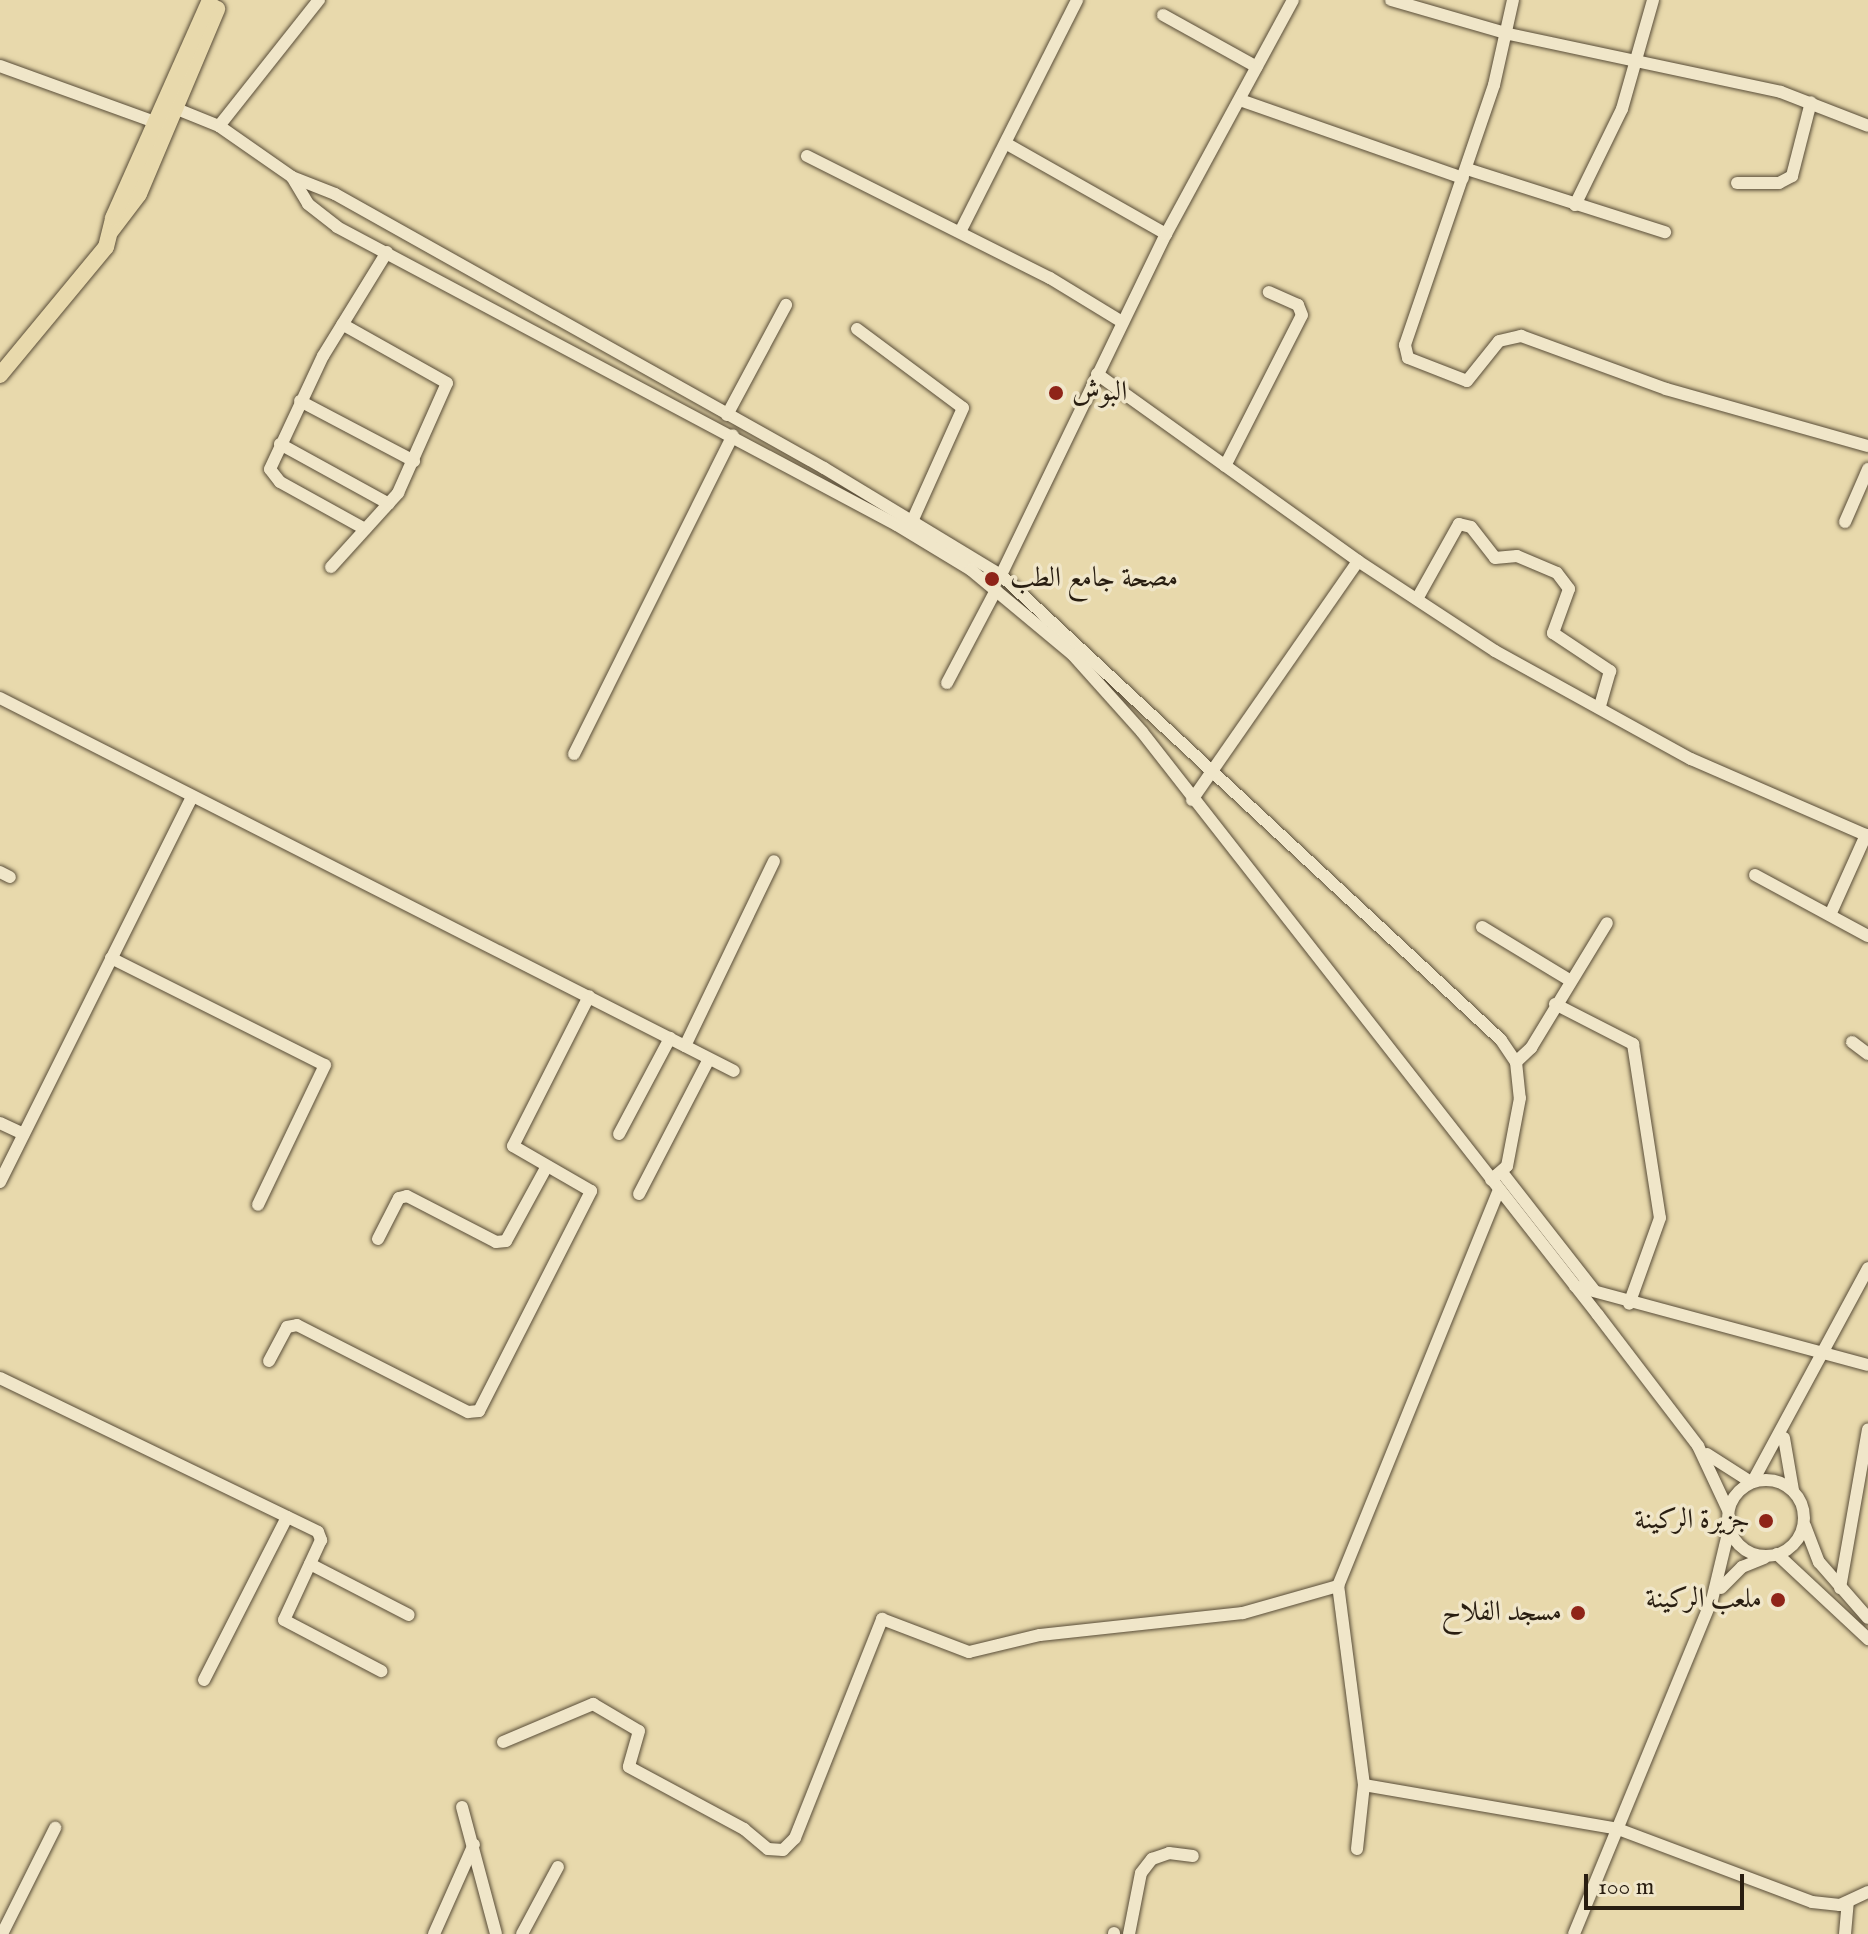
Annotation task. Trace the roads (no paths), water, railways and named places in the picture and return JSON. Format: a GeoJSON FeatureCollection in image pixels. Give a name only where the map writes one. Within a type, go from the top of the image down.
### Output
{"type":"FeatureCollection","features":[{"type":"Feature","properties":{"kind":"main road"},"geometry":{"type":"LineString","coordinates":[[0,364],[135,203],[210,0]]}},
{"type":"Feature","properties":{"kind":"main road"},"geometry":{"type":"LineString","coordinates":[[0,375],[106,247],[108,234],[155,122],[169,106],[221,0]]}},
{"type":"Feature","properties":{"kind":"street"},"geometry":{"type":"LineString","coordinates":[[219,126],[319,0]]}},
{"type":"Feature","properties":{"kind":"street"},"geometry":{"type":"LineString","coordinates":[[960,232],[1077,0]]}},
{"type":"Feature","properties":{"kind":"street"},"geometry":{"type":"LineString","coordinates":[[1001,575],[1166,234],[1293,0]]}},
{"type":"Feature","properties":{"kind":"street"},"geometry":{"type":"LineString","coordinates":[[1391,0],[1509,34],[1811,102],[1868,126]]}},
{"type":"Feature","properties":{"kind":"street"},"geometry":{"type":"LineString","coordinates":[[1513,0],[1509,34],[1405,345],[1415,365],[1467,381],[1499,341],[1521,336],[1666,389],[1868,446]]}},
{"type":"Feature","properties":{"kind":"street"},"geometry":{"type":"LineString","coordinates":[[1575,205],[1638,64],[1653,0]]}},
{"type":"Feature","properties":{"kind":"street"},"geometry":{"type":"LineString","coordinates":[[1163,15],[1257,67]]}},
{"type":"Feature","properties":{"kind":"street"},"geometry":{"type":"LineString","coordinates":[[0,66],[155,122]]}},
{"type":"Feature","properties":{"kind":"street"},"geometry":{"type":"LineString","coordinates":[[1240,100],[1465,173],[1665,232]]}},
{"type":"Feature","properties":{"kind":"street"},"geometry":{"type":"LineString","coordinates":[[1737,183],[1779,183],[1792,176],[1811,102]]}},
{"type":"Feature","properties":{"kind":"street"},"geometry":{"type":"LineString","coordinates":[[169,106],[219,126],[292,177],[913,519],[1001,575],[1128,687],[1484,1018],[1516,1062],[1520,1098],[1498,1181],[1338,1586],[1364,1785],[1357,1849]]}},
{"type":"Feature","properties":{"kind":"street"},"geometry":{"type":"LineString","coordinates":[[1007,144],[1166,234]]}},
{"type":"Feature","properties":{"kind":"street"},"geometry":{"type":"LineString","coordinates":[[807,156],[960,232],[1122,322]]}},
{"type":"Feature","properties":{"kind":"street"},"geometry":{"type":"LineString","coordinates":[[292,177],[324,218],[897,525],[996,590],[1117,702],[1498,1181],[1698,1446],[1728,1510],[1729,1529],[1712,1600],[1574,1934]]}},
{"type":"Feature","properties":{"kind":"street"},"geometry":{"type":"LineString","coordinates":[[365,529],[274,478],[270,462],[342,324],[387,252]]}},
{"type":"Feature","properties":{"kind":"street"},"geometry":{"type":"LineString","coordinates":[[1225,466],[1302,315],[1298,305],[1269,292]]}},
{"type":"Feature","properties":{"kind":"street"},"geometry":{"type":"LineString","coordinates":[[727,415],[786,305]]}},
{"type":"Feature","properties":{"kind":"street"},"geometry":{"type":"LineString","coordinates":[[331,567],[389,504],[414,461],[445,378],[342,324]]}},
{"type":"Feature","properties":{"kind":"street"},"geometry":{"type":"LineString","coordinates":[[559,343],[567,326]]}},
{"type":"Feature","properties":{"kind":"street"},"geometry":{"type":"LineString","coordinates":[[857,329],[963,408],[913,519]]}},
{"type":"Feature","properties":{"kind":"street"},"geometry":{"type":"LineString","coordinates":[[1097,374],[1358,561],[1495,651],[1600,706],[1691,759],[1867,836],[1830,915]]}},
{"type":"Feature","properties":{"kind":"street"},"geometry":{"type":"LineString","coordinates":[[300,401],[414,461]]}},
{"type":"Feature","properties":{"kind":"street"},"geometry":{"type":"LineString","coordinates":[[574,754],[733,435]]}},
{"type":"Feature","properties":{"kind":"street"},"geometry":{"type":"LineString","coordinates":[[280,444],[389,504]]}},
{"type":"Feature","properties":{"kind":"street"},"geometry":{"type":"LineString","coordinates":[[1845,522],[1868,469]]}},
{"type":"Feature","properties":{"kind":"street"},"geometry":{"type":"LineString","coordinates":[[1417,599],[1459,524],[1471,527],[1495,558],[1517,556],[1557,573],[1569,589],[1553,633],[1610,671],[1600,706]]}},
{"type":"Feature","properties":{"kind":"street"},"geometry":{"type":"LineString","coordinates":[[1192,800],[1358,561]]}},
{"type":"Feature","properties":{"kind":"street"},"geometry":{"type":"LineString","coordinates":[[947,683],[996,590]]}},
{"type":"Feature","properties":{"kind":"street"},"geometry":{"type":"LineString","coordinates":[[1117,702],[1128,687]]}},
{"type":"Feature","properties":{"kind":"street"},"geometry":{"type":"LineString","coordinates":[[0,698],[191,799],[734,1071]]}},
{"type":"Feature","properties":{"kind":"street"},"geometry":{"type":"LineString","coordinates":[[0,1182],[191,799]]}},
{"type":"Feature","properties":{"kind":"street"},"geometry":{"type":"LineString","coordinates":[[685,1046],[774,861]]}},
{"type":"Feature","properties":{"kind":"street"},"geometry":{"type":"LineString","coordinates":[[1755,875],[1868,936]]}},
{"type":"Feature","properties":{"kind":"street"},"geometry":{"type":"LineString","coordinates":[[1516,1062],[1607,923]]}},
{"type":"Feature","properties":{"kind":"street"},"geometry":{"type":"LineString","coordinates":[[1482,927],[1569,980]]}},
{"type":"Feature","properties":{"kind":"street"},"geometry":{"type":"LineString","coordinates":[[111,958],[325,1065],[258,1205]]}},
{"type":"Feature","properties":{"kind":"street"},"geometry":{"type":"LineString","coordinates":[[269,1361],[287,1327],[297,1325],[468,1412],[479,1411],[591,1191],[515,1150],[514,1141],[589,996]]}},
{"type":"Feature","properties":{"kind":"street"},"geometry":{"type":"LineString","coordinates":[[1555,1004],[1633,1044],[1660,1218],[1629,1304]]}},
{"type":"Feature","properties":{"kind":"street"},"geometry":{"type":"LineString","coordinates":[[619,1134],[670,1038]]}},
{"type":"Feature","properties":{"kind":"street"},"geometry":{"type":"LineString","coordinates":[[1852,1042],[1868,1054]]}},
{"type":"Feature","properties":{"kind":"street"},"geometry":{"type":"LineString","coordinates":[[639,1194],[709,1059]]}},
{"type":"Feature","properties":{"kind":"street"},"geometry":{"type":"LineString","coordinates":[[0,1123],[24,1134]]}},
{"type":"Feature","properties":{"kind":"street"},"geometry":{"type":"LineString","coordinates":[[378,1239],[399,1198],[407,1196],[496,1242],[506,1241],[547,1166]]}},
{"type":"Feature","properties":{"kind":"street"},"geometry":{"type":"LineString","coordinates":[[1498,1181],[1594,1290]]}},
{"type":"Feature","properties":{"kind":"street"},"geometry":{"type":"LineString","coordinates":[[1728,1510],[1752,1482],[1786,1426],[1821,1352],[1868,1268]]}},
{"type":"Feature","properties":{"kind":"street"},"geometry":{"type":"LineString","coordinates":[[1575,1286],[1629,1304],[1868,1365]]}},
{"type":"Feature","properties":{"kind":"street"},"geometry":{"type":"LineString","coordinates":[[0,1378],[321,1535],[284,1615],[286,1624],[381,1671]]}},
{"type":"Feature","properties":{"kind":"street"},"geometry":{"type":"LineString","coordinates":[[1786,1426],[1783,1454],[1811,1549],[1840,1588],[1868,1618]]}},
{"type":"Feature","properties":{"kind":"street"},"geometry":{"type":"LineString","coordinates":[[1840,1588],[1868,1429]]}},
{"type":"Feature","properties":{"kind":"street"},"geometry":{"type":"LineString","coordinates":[[1698,1446],[1752,1482],[1774,1480],[1793,1490]]}},
{"type":"Feature","properties":{"kind":"street"},"geometry":{"type":"LineString","coordinates":[[204,1680],[287,1517]]}},
{"type":"Feature","properties":{"kind":"street"},"geometry":{"type":"LineString","coordinates":[[1712,1600],[1742,1567],[1796,1543],[1805,1522]]}},
{"type":"Feature","properties":{"kind":"street"},"geometry":{"type":"LineString","coordinates":[[1729,1529],[1744,1550],[1774,1555],[1868,1639]]}},
{"type":"Feature","properties":{"kind":"street"},"geometry":{"type":"LineString","coordinates":[[310,1564],[409,1615]]}},
{"type":"Feature","properties":{"kind":"street"},"geometry":{"type":"LineString","coordinates":[[503,1742],[593,1704],[639,1731],[629,1767],[744,1829],[768,1849],[783,1850],[795,1838],[882,1619],[943,1647],[977,1651],[1040,1635],[1243,1613],[1338,1586]]}},
{"type":"Feature","properties":{"kind":"street"},"geometry":{"type":"LineString","coordinates":[[1364,1785],[1618,1829],[1781,1893],[1848,1902],[1868,1892]]}},
{"type":"Feature","properties":{"kind":"street"},"geometry":{"type":"LineString","coordinates":[[462,1807],[496,1934]]}},
{"type":"Feature","properties":{"kind":"street"},"geometry":{"type":"LineString","coordinates":[[2,1934],[55,1828]]}},
{"type":"Feature","properties":{"kind":"street"},"geometry":{"type":"LineString","coordinates":[[434,1934],[474,1844]]}},
{"type":"Feature","properties":{"kind":"street"},"geometry":{"type":"LineString","coordinates":[[1129,1934],[1141,1873],[1152,1859],[1169,1853],[1193,1856]]}},
{"type":"Feature","properties":{"kind":"street"},"geometry":{"type":"LineString","coordinates":[[522,1934],[558,1867]]}},
{"type":"Feature","properties":{"kind":"street"},"geometry":{"type":"LineString","coordinates":[[1845,1934],[1848,1902]]}},
{"type":"Feature","properties":{"kind":"place","name":"البوش"},"geometry":{"type":"Point","coordinates":[1056,393]}},
{"type":"Feature","properties":{"kind":"place","name":"مصحة جامع الطب"},"geometry":{"type":"Point","coordinates":[992,579]}},
{"type":"Feature","properties":{"kind":"place","name":"جزيرة الركينة"},"geometry":{"type":"Point","coordinates":[1766,1521]}},
{"type":"Feature","properties":{"kind":"place","name":"ملعب الركينة"},"geometry":{"type":"Point","coordinates":[1778,1600]}},
{"type":"Feature","properties":{"kind":"place","name":"مسجد الفلاح"},"geometry":{"type":"Point","coordinates":[1578,1613]}}]}
